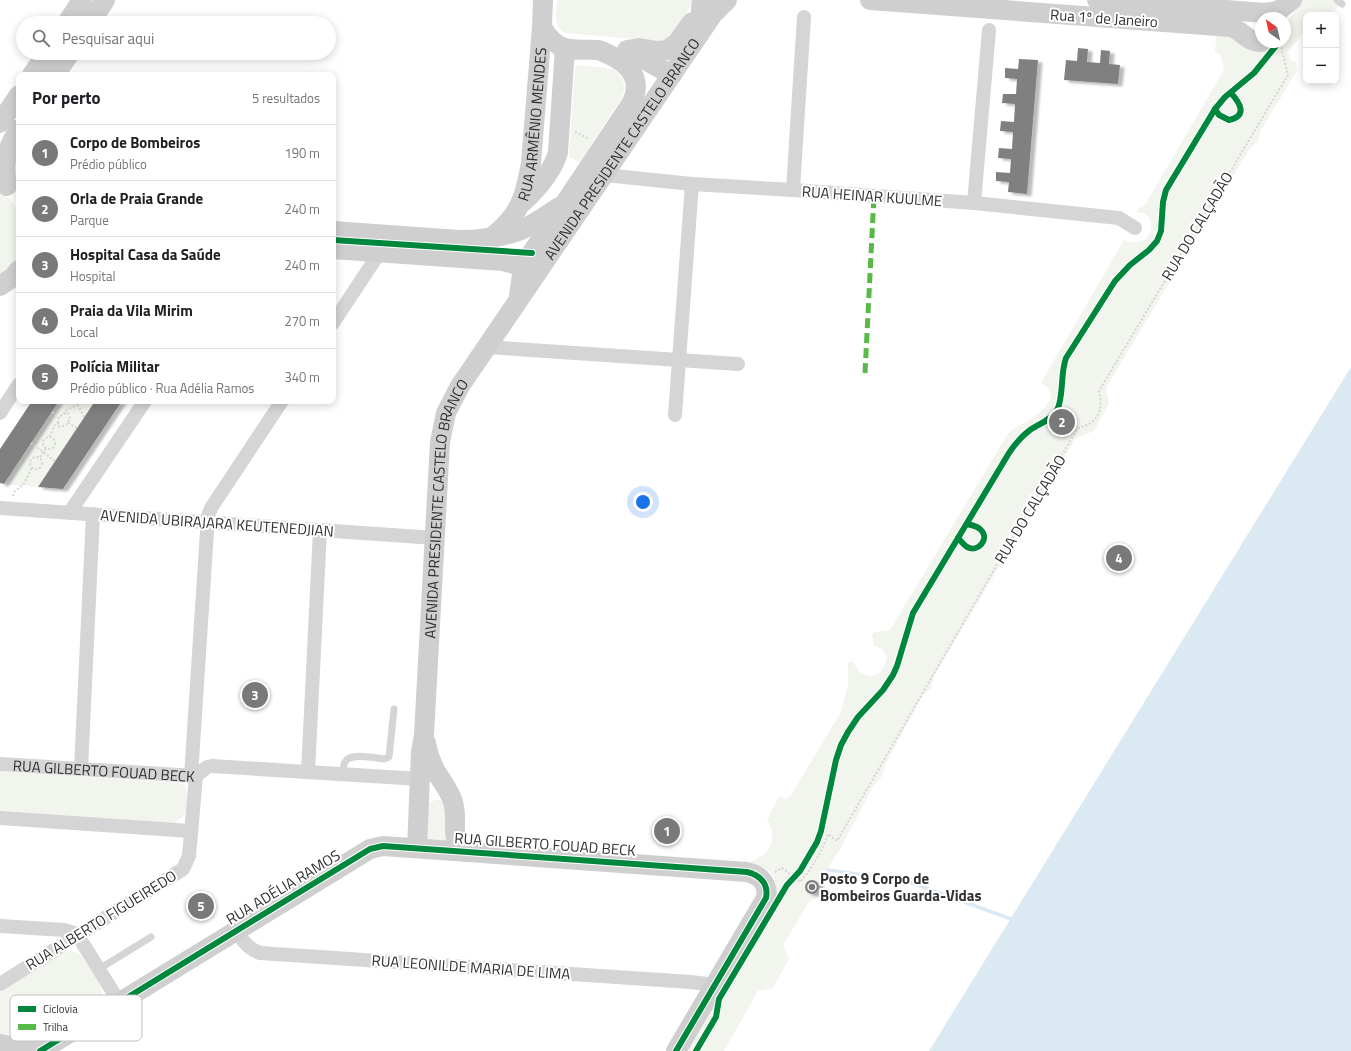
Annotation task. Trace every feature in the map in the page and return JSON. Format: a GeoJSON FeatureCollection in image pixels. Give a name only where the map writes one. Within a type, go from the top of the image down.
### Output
{"type":"FeatureCollection","features":[{"type":"Feature","properties":{"kind":"street"},"geometry":{"type":"LineString","coordinates":[[72,16],[82,0]]}},
{"type":"Feature","properties":{"kind":"street"},"geometry":{"type":"LineString","coordinates":[[95,16],[105,0]]}},
{"type":"Feature","properties":{"kind":"street","name":"RUA ARMÊNIO MENDES"},"geometry":{"type":"LineString","coordinates":[[486,238],[501,229],[519,206],[525,190],[531,163],[543,0]]}},
{"type":"Feature","properties":{"kind":"street","name":"AVENIDA PRESIDENTE CASTELO BRANCO"},"geometry":{"type":"LineString","coordinates":[[531,268],[605,175],[700,32],[718,8],[727,0]]}},
{"type":"Feature","properties":{"kind":"street","name":"Rua 1º de Janeiro"},"geometry":{"type":"LineString","coordinates":[[870,0],[1189,16],[1255,15]]}},
{"type":"Feature","properties":{"kind":"street","name":"Rua 1º de Janeiro"},"geometry":{"type":"LineString","coordinates":[[1097,0],[1189,16],[1231,27],[1239,30],[1251,41],[1255,42]]}},
{"type":"Feature","properties":{"kind":"street"},"geometry":{"type":"LineString","coordinates":[[1275,12],[1292,0]]}},
{"type":"Feature","properties":{"kind":"street"},"geometry":{"type":"LineString","coordinates":[[1289,12],[1297,0]]}},
{"type":"Feature","properties":{"kind":"street"},"geometry":{"type":"LineString","coordinates":[[542,27],[550,39],[556,44],[565,48],[599,50],[613,48],[627,50],[639,48],[662,51],[677,43],[702,4]]}},
{"type":"Feature","properties":{"kind":"street"},"geometry":{"type":"LineString","coordinates":[[700,32],[702,4]]}},
{"type":"Feature","properties":{"kind":"street"},"geometry":{"type":"LineString","coordinates":[[793,190],[804,17]]}},
{"type":"Feature","properties":{"kind":"street"},"geometry":{"type":"LineString","coordinates":[[974,203],[989,30]]}},
{"type":"Feature","properties":{"kind":"street"},"geometry":{"type":"LineString","coordinates":[[519,206],[535,191],[556,158],[558,152],[565,48]]}},
{"type":"Feature","properties":{"kind":"street","name":"AVENIDA PRESIDENTE CASTELO BRANCO"},"geometry":{"type":"LineString","coordinates":[[417,848],[418,804],[421,752],[424,735],[440,442],[446,413],[460,386],[519,300],[531,268],[565,203],[632,104],[636,88],[634,75],[630,68],[616,58],[599,50]]}},
{"type":"Feature","properties":{"kind":"street"},"geometry":{"type":"LineString","coordinates":[[627,50],[672,76]]}},
{"type":"Feature","properties":{"kind":"street"},"geometry":{"type":"LineString","coordinates":[[34,72],[42,60]]}},
{"type":"Feature","properties":{"kind":"street"},"geometry":{"type":"LineString","coordinates":[[57,72],[65,60]]}},
{"type":"Feature","properties":{"kind":"street"},"geometry":{"type":"LineString","coordinates":[[12,191],[5,170],[5,161],[10,144],[6,122],[16,101]]}},
{"type":"Feature","properties":{"kind":"street","name":"RUA HEINAR KUULME"},"geometry":{"type":"LineString","coordinates":[[605,175],[692,184],[974,203],[1119,218],[1135,228]]}},
{"type":"Feature","properties":{"kind":"street"},"geometry":{"type":"LineString","coordinates":[[675,415],[692,184]]}},
{"type":"Feature","properties":{"kind":"street"},"geometry":{"type":"LineString","coordinates":[[336,231],[459,240],[486,238],[522,229],[565,203]]}},
{"type":"Feature","properties":{"kind":"street"},"geometry":{"type":"LineString","coordinates":[[336,249],[503,261],[531,268]]}},
{"type":"Feature","properties":{"kind":"street"},"geometry":{"type":"LineString","coordinates":[[336,319],[380,252]]}},
{"type":"Feature","properties":{"kind":"street"},"geometry":{"type":"LineString","coordinates":[[0,286],[16,274]]}},
{"type":"Feature","properties":{"kind":"street"},"geometry":{"type":"LineString","coordinates":[[487,347],[738,364]]}},
{"type":"Feature","properties":{"kind":"street"},"geometry":{"type":"LineString","coordinates":[[0,413],[16,389]]}},
{"type":"Feature","properties":{"kind":"street"},"geometry":{"type":"LineString","coordinates":[[70,512],[143,404]]}},
{"type":"Feature","properties":{"kind":"street","name":"RUA ALBERTO FIGUEIREDO"},"geometry":{"type":"LineString","coordinates":[[0,984],[183,868],[189,856],[208,516],[211,508],[280,404]]}},
{"type":"Feature","properties":{"kind":"street","name":"AVENIDA UBIRAJARA KEUTENEDJIAN"},"geometry":{"type":"LineString","coordinates":[[6,508],[435,538]]}},
{"type":"Feature","properties":{"kind":"street"},"geometry":{"type":"LineString","coordinates":[[81,769],[93,514]]}},
{"type":"Feature","properties":{"kind":"street"},"geometry":{"type":"LineString","coordinates":[[308,772],[320,530]]}},
{"type":"Feature","properties":{"kind":"street","name":"AVENIDA PRESIDENTE CASTELO BRANCO"},"geometry":{"type":"LineString","coordinates":[[424,735],[432,762],[446,786],[449,798],[455,809],[449,843]]}},
{"type":"Feature","properties":{"kind":"street","name":"RUA GILBERTO FOUAD BECK"},"geometry":{"type":"LineString","coordinates":[[0,764],[194,776],[207,767],[212,766],[420,779]]}},
{"type":"Feature","properties":{"kind":"street"},"geometry":{"type":"LineString","coordinates":[[420,779],[436,786],[449,798]]}},
{"type":"Feature","properties":{"kind":"street"},"geometry":{"type":"LineString","coordinates":[[418,804],[433,794],[449,798]]}},
{"type":"Feature","properties":{"kind":"street"},"geometry":{"type":"LineString","coordinates":[[0,818],[191,831]]}},
{"type":"Feature","properties":{"kind":"street","name":"RUA GILBERTO FOUAD BECK"},"geometry":{"type":"LineString","coordinates":[[377,847],[417,848],[449,843],[459,845],[465,852],[747,872],[754,874],[764,889]]}},
{"type":"Feature","properties":{"kind":"street","name":"RUA ADÉLIA RAMOS"},"geometry":{"type":"LineString","coordinates":[[130,995],[370,849],[377,847]]}},
{"type":"Feature","properties":{"kind":"street"},"geometry":{"type":"LineString","coordinates":[[676,1051],[715,985],[764,889]]}},
{"type":"Feature","properties":{"kind":"street"},"geometry":{"type":"LineString","coordinates":[[0,926],[64,930],[77,934],[115,995]]}},
{"type":"Feature","properties":{"kind":"street","name":"RUA LEONILDE MARIA DE LIMA"},"geometry":{"type":"LineString","coordinates":[[235,931],[253,951],[260,953],[683,981],[715,985]]}},
{"type":"Feature","properties":{"kind":"street","name":"RUA ADÉLIA RAMOS"},"geometry":{"type":"LineString","coordinates":[[40,1051],[56,1041]]}},
{"type":"Feature","properties":{"kind":"street"},"geometry":{"type":"LineString","coordinates":[[0,1044],[34,1051]]}},
{"type":"Feature","properties":{"kind":"lane"},"geometry":{"type":"LineString","coordinates":[[343,774],[344,763],[353,756],[384,759],[389,757],[394,709]]}},
{"type":"Feature","properties":{"kind":"lane"},"geometry":{"type":"LineString","coordinates":[[99,969],[151,937]]}},
{"type":"Feature","properties":{"kind":"path"},"geometry":{"type":"LineString","coordinates":[[560,124],[603,147]]}},
{"type":"Feature","properties":{"kind":"path"},"geometry":{"type":"LineString","coordinates":[[64,414],[67,412],[70,418],[68,423],[60,427],[58,426],[59,417],[64,414],[65,411],[78,404],[84,417]]}},
{"type":"Feature","properties":{"kind":"path"},"geometry":{"type":"LineString","coordinates":[[52,412],[59,417]]}},
{"type":"Feature","properties":{"kind":"path"},"geometry":{"type":"LineString","coordinates":[[46,448],[43,446],[43,442],[47,437],[50,437],[54,426],[58,422]]}},
{"type":"Feature","properties":{"kind":"path"},"geometry":{"type":"LineString","coordinates":[[68,423],[77,428]]}},
{"type":"Feature","properties":{"kind":"path"},"geometry":{"type":"LineString","coordinates":[[46,448],[53,448],[55,445],[55,442],[50,437]]}},
{"type":"Feature","properties":{"kind":"path"},"geometry":{"type":"LineString","coordinates":[[31,442],[55,461]]}},
{"type":"Feature","properties":{"kind":"path"},"geometry":{"type":"LineString","coordinates":[[32,468],[29,462],[30,459],[33,457],[39,457],[46,448]]}},
{"type":"Feature","properties":{"kind":"path"},"geometry":{"type":"LineString","coordinates":[[32,468],[35,469],[41,466],[42,463],[39,457]]}},
{"type":"Feature","properties":{"kind":"path"},"geometry":{"type":"LineString","coordinates":[[6,508],[13,493],[23,485],[32,468]]}},
{"type":"Feature","properties":{"kind":"path"},"geometry":{"type":"LineString","coordinates":[[764,889],[782,868],[796,875],[789,883]]}},
{"type":"Feature","properties":{"kind":"path"},"geometry":{"type":"LineString","coordinates":[[696,1051],[702,1042]]}},
{"type":"Feature","properties":{"kind":"shaded area"},"geometry":{"type":"Polygon","coordinates":[[[557,0],[692,0],[691,6],[671,35],[668,38],[658,41],[565,33],[559,27],[556,19],[557,0]]]}},
{"type":"Feature","properties":{"kind":"shaded area"},"geometry":{"type":"Polygon","coordinates":[[[1302,0],[1342,0],[1334,12],[1303,12],[1303,33],[1288,52],[1291,61],[1295,61],[1297,71],[1261,130],[1258,141],[1250,148],[1106,388],[1109,404],[1094,431],[1076,438],[933,678],[932,688],[923,695],[884,767],[882,775],[873,786],[841,848],[823,875],[825,888],[819,897],[809,902],[783,945],[789,959],[773,988],[758,991],[724,1051],[682,1051],[775,893],[775,881],[771,873],[763,868],[752,865],[751,861],[763,855],[771,845],[771,826],[767,820],[779,796],[785,799],[791,795],[841,712],[848,685],[848,662],[854,662],[855,666],[860,672],[870,676],[878,674],[882,670],[887,657],[882,650],[874,646],[872,634],[875,632],[890,630],[1009,432],[1033,417],[1048,403],[1051,396],[1049,389],[1041,383],[1124,240],[1141,242],[1147,238],[1150,233],[1151,227],[1148,216],[1142,213],[1136,213],[1139,208],[1145,205],[1224,70],[1221,56],[1215,51],[1217,32],[1255,43],[1255,48],[1291,48],[1291,17],[1302,0]]]}},
{"type":"Feature","properties":{"kind":"shaded area"},"geometry":{"type":"Polygon","coordinates":[[[578,65],[613,69],[622,78],[624,84],[622,97],[580,162],[569,157],[575,68],[578,65]]]}},
{"type":"Feature","properties":{"kind":"shaded area"},"geometry":{"type":"Polygon","coordinates":[[[0,190],[13,203],[16,208],[16,261],[0,278],[0,190]]]}},
{"type":"Feature","properties":{"kind":"shaded area"},"geometry":{"type":"Polygon","coordinates":[[[1351,367],[1351,1051],[929,1051],[1351,367]]]}},
{"type":"Feature","properties":{"kind":"shaded area"},"geometry":{"type":"Polygon","coordinates":[[[57,404],[93,404],[38,487],[4,484],[57,404]]]}},
{"type":"Feature","properties":{"kind":"shaded area"},"geometry":{"type":"Polygon","coordinates":[[[0,771],[179,783],[184,785],[187,789],[186,810],[182,818],[172,823],[0,812],[0,771]]]}},
{"type":"Feature","properties":{"kind":"shaded area"},"geometry":{"type":"Polygon","coordinates":[[[435,800],[440,800],[447,804],[447,840],[442,843],[427,839],[426,805],[435,800]]]}},
{"type":"Feature","properties":{"kind":"shaded area"},"geometry":{"type":"Polygon","coordinates":[[[70,951],[78,953],[82,957],[96,977],[103,995],[10,995],[10,1039],[0,1037],[0,992],[64,952],[70,951]]]}},
{"type":"Feature","properties":{"kind":"building"},"geometry":{"type":"Polygon","coordinates":[[[1078,48],[1088,49],[1087,62],[1100,63],[1101,50],[1110,51],[1109,64],[1120,65],[1118,84],[1064,80],[1066,60],[1077,61],[1078,48]]]}},
{"type":"Feature","properties":{"kind":"building"},"geometry":{"type":"Polygon","coordinates":[[[1019,59],[1038,60],[1027,194],[1008,192],[1009,182],[996,181],[996,172],[1010,173],[1011,159],[998,158],[999,148],[1012,149],[1013,132],[1000,131],[1001,121],[1014,122],[1015,104],[1002,103],[1003,94],[1016,94],[1017,79],[1005,78],[1005,68],[1018,69],[1019,59]]]}},
{"type":"Feature","properties":{"kind":"building"},"geometry":{"type":"Polygon","coordinates":[[[30,404],[57,404],[4,484],[0,483],[0,449],[30,404]]]}},
{"type":"Feature","properties":{"kind":"building"},"geometry":{"type":"Polygon","coordinates":[[[93,404],[120,404],[63,489],[38,487],[93,404]]]}},
{"type":"Feature","properties":{"kind":"building","name":"Posto 9 Corpo de Bombeiros Guarda-Vidas"},"geometry":{"type":"Polygon","coordinates":[[[809,880],[815,880],[819,884],[819,890],[815,894],[809,894],[805,890],[805,884],[809,880]]]}},
{"type":"Feature","properties":{"kind":"waterway"},"geometry":{"type":"LineString","coordinates":[[828,870],[886,878],[915,884],[1011,919]]}},
{"type":"Feature","properties":{"kind":"marked path"},"geometry":{"type":"LineString","coordinates":[[865,373],[874,196]]}},
{"type":"Feature","properties":{"kind":"cycle path"},"geometry":{"type":"LineString","coordinates":[[696,1051],[716,1017],[719,999],[787,885],[800,871],[817,842],[821,831],[836,760],[841,745],[858,717],[883,690],[893,675],[913,613],[1011,450],[1027,432],[1048,419],[1057,410],[1061,399],[1063,371],[1066,358],[1115,281],[1130,265],[1149,250],[1157,241],[1161,231],[1163,202],[1166,190],[1215,109],[1225,97],[1254,73],[1274,48]]}},
{"type":"Feature","properties":{"kind":"cycle path"},"geometry":{"type":"LineString","coordinates":[[1215,109],[1219,115],[1229,120],[1239,116],[1239,105],[1231,93]]}},
{"type":"Feature","properties":{"kind":"cycle path"},"geometry":{"type":"LineString","coordinates":[[336,240],[532,253]]}},
{"type":"Feature","properties":{"kind":"cycle path"},"geometry":{"type":"LineString","coordinates":[[958,538],[967,547],[975,548],[982,544],[984,537],[981,530],[967,524]]}},
{"type":"Feature","properties":{"kind":"cycle path"},"geometry":{"type":"LineString","coordinates":[[131,995],[370,849],[383,846],[752,873],[760,878],[765,884],[767,893],[766,898],[676,1051]]}},
{"type":"Feature","properties":{"kind":"cycle path"},"geometry":{"type":"LineString","coordinates":[[40,1051],[56,1041]]}},
{"type":"Feature","properties":{"kind":"place","name":"Orla de Praia Grande"},"geometry":{"type":"Point","coordinates":[1062,422]}},
{"type":"Feature","properties":{"kind":"place","name":"Praia da Vila Mirim"},"geometry":{"type":"Point","coordinates":[1119,558]}},
{"type":"Feature","properties":{"kind":"place","name":"Hospital Casa da Saúde"},"geometry":{"type":"Point","coordinates":[255,695]}},
{"type":"Feature","properties":{"kind":"place","name":"Corpo de Bombeiros"},"geometry":{"type":"Point","coordinates":[667,831]}},
{"type":"Feature","properties":{"kind":"place","name":"Posto 9 Corpo de Bombeiros Guarda-Vidas"},"geometry":{"type":"Point","coordinates":[812,887]}},
{"type":"Feature","properties":{"kind":"place","name":"Polícia Militar"},"geometry":{"type":"Point","coordinates":[201,906]}}]}
